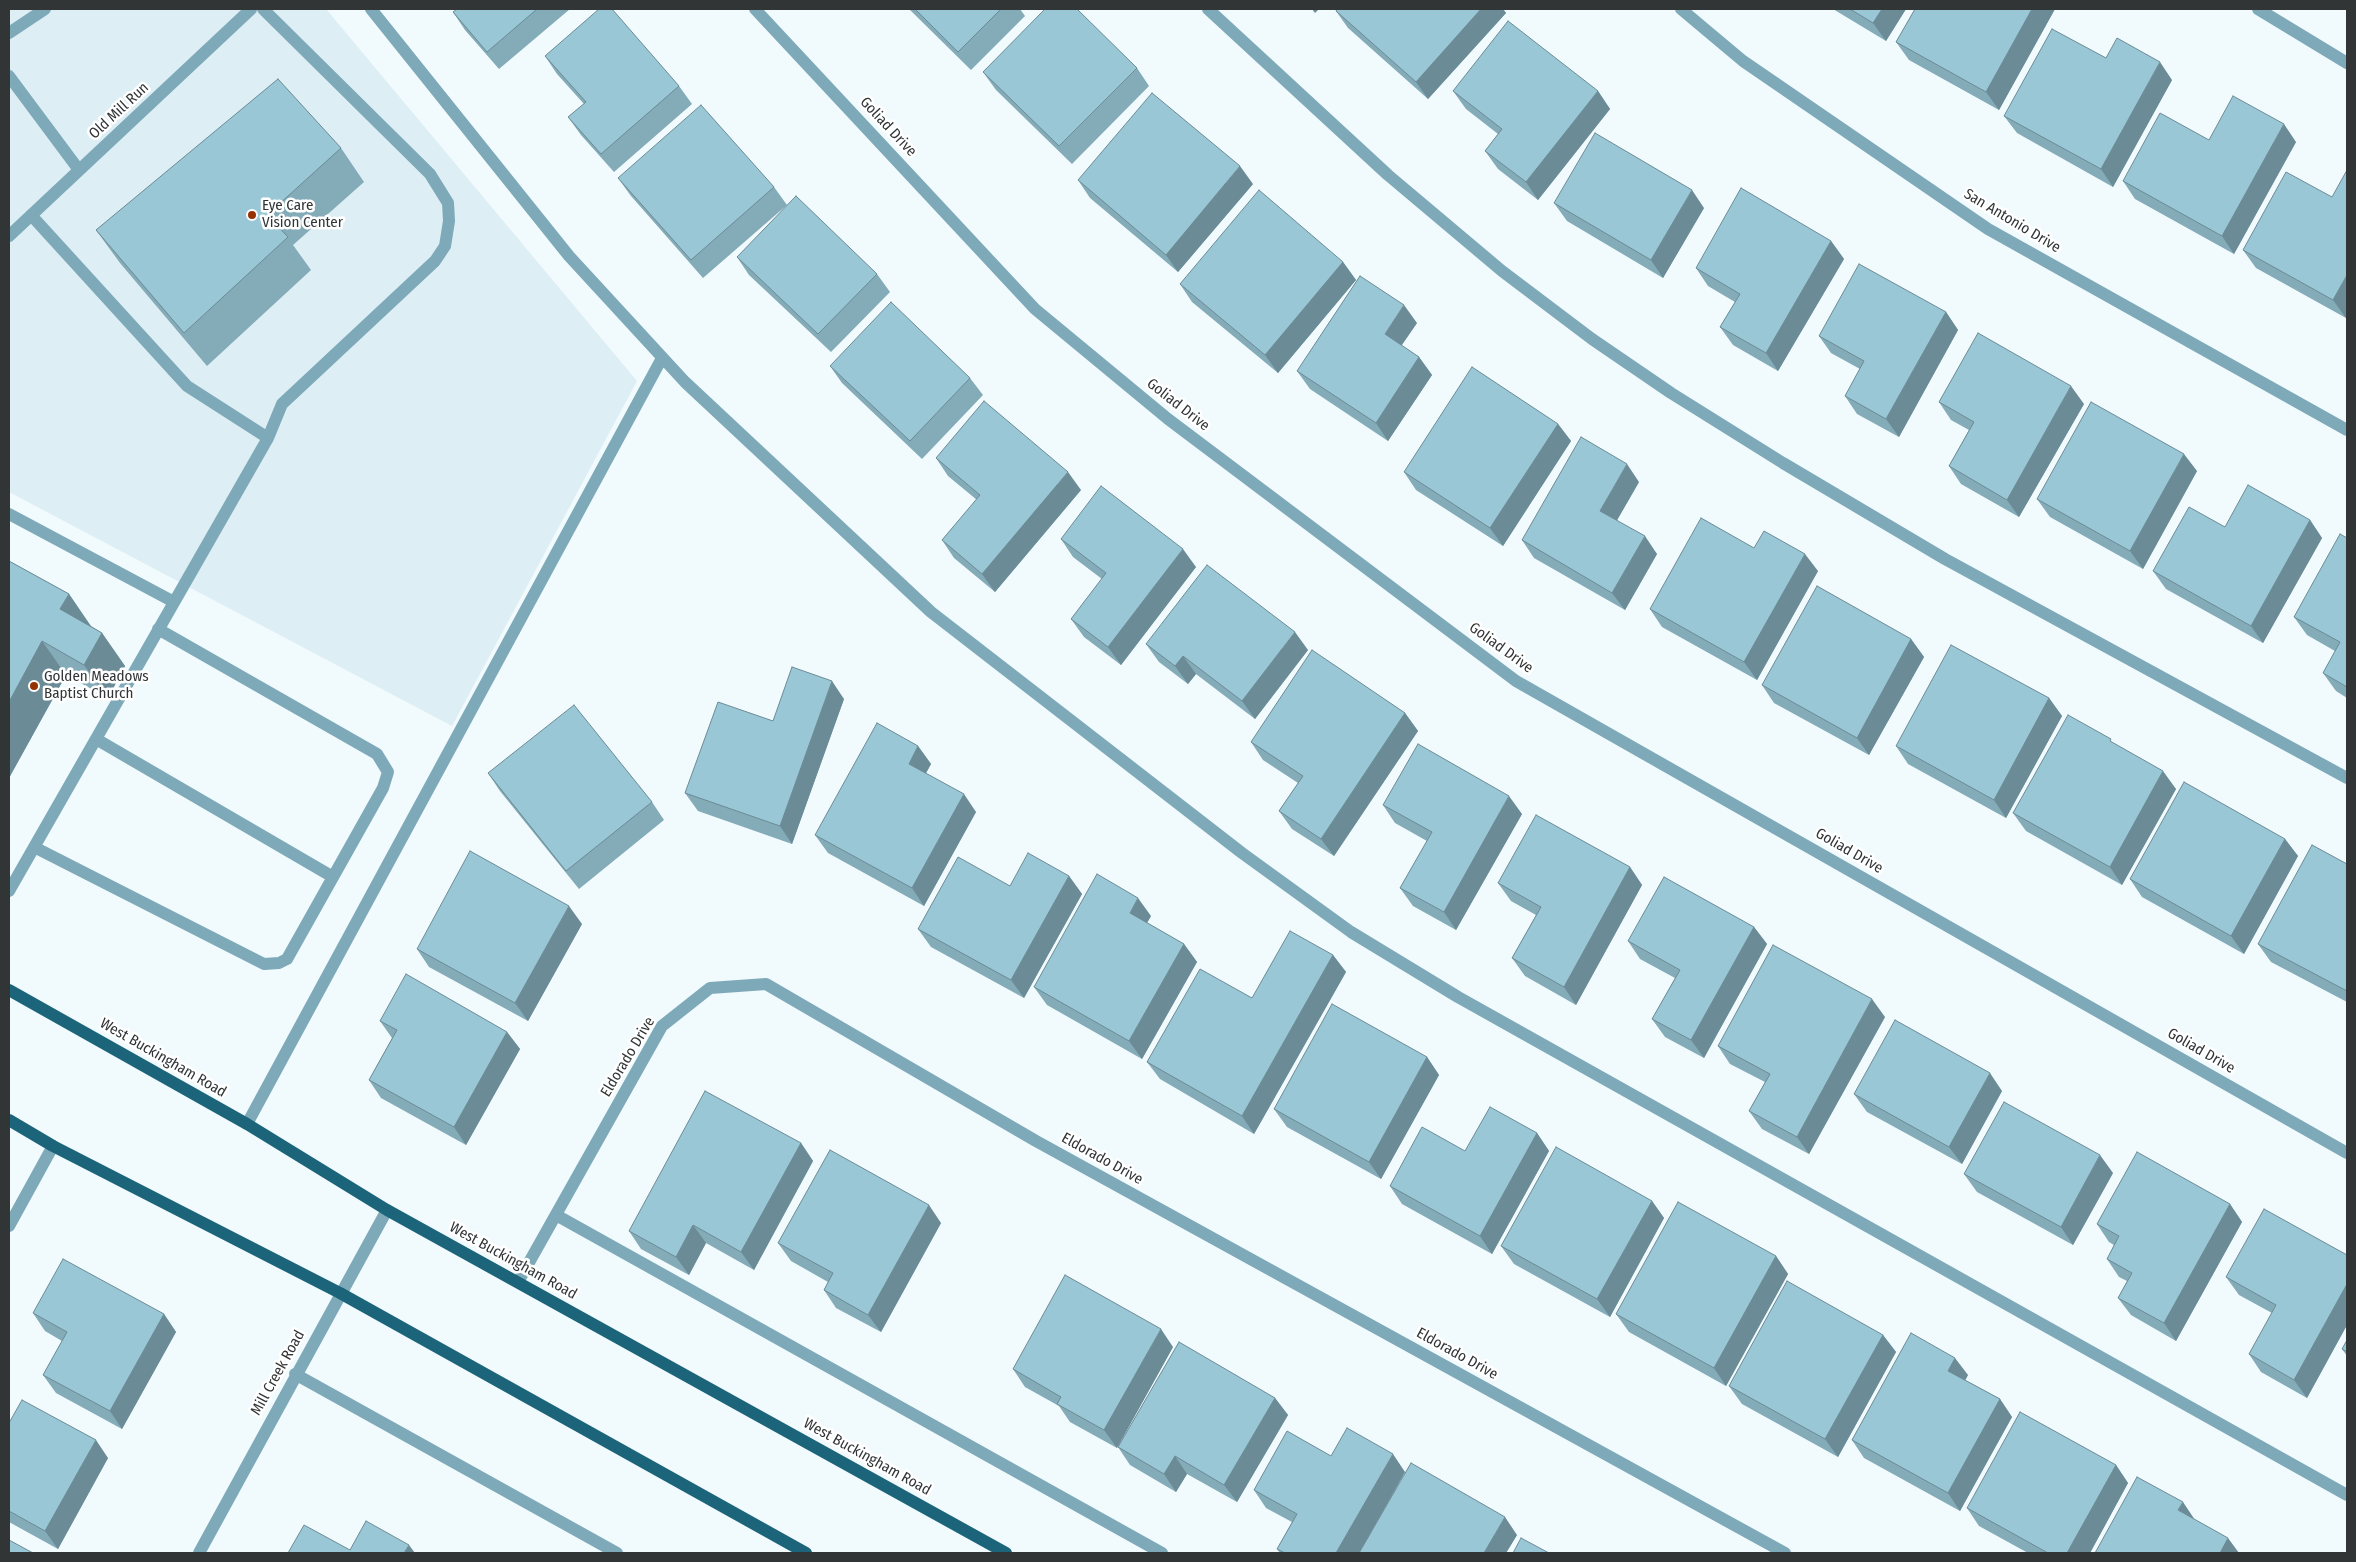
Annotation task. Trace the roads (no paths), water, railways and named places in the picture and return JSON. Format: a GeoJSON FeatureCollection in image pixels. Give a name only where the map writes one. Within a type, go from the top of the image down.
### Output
{"type":"FeatureCollection","features":[{"type":"Feature","properties":{"kind":"main road","name":"West Buckingham Road"},"geometry":{"type":"LineString","coordinates":[[9,990],[247,1124],[387,1210],[1006,1553]]}},
{"type":"Feature","properties":{"kind":"main road"},"geometry":{"type":"LineString","coordinates":[[9,1120],[53,1146],[340,1293],[806,1553]]}},
{"type":"Feature","properties":{"kind":"street"},"geometry":{"type":"LineString","coordinates":[[9,33],[45,9]]}},
{"type":"Feature","properties":{"kind":"street","name":"Old Mill Run"},"geometry":{"type":"LineString","coordinates":[[9,236],[251,9]]}},
{"type":"Feature","properties":{"kind":"street"},"geometry":{"type":"LineString","coordinates":[[9,891],[268,438],[282,404],[435,261],[445,246],[448,203],[430,174],[263,9]]}},
{"type":"Feature","properties":{"kind":"street"},"geometry":{"type":"LineString","coordinates":[[371,9],[569,256],[705,402],[931,612],[1242,853],[1351,932],[1458,998],[2347,1495]]}},
{"type":"Feature","properties":{"kind":"street","name":"Goliad Drive"},"geometry":{"type":"LineString","coordinates":[[755,9],[1035,309],[1168,419],[1516,681],[2347,1153]]}},
{"type":"Feature","properties":{"kind":"street"},"geometry":{"type":"LineString","coordinates":[[1208,9],[1388,175],[1502,271],[1592,339],[1783,463],[1946,559],[2347,778]]}},
{"type":"Feature","properties":{"kind":"street","name":"San Antonio Drive"},"geometry":{"type":"LineString","coordinates":[[1681,9],[1743,61],[1988,229],[2347,430]]}},
{"type":"Feature","properties":{"kind":"street"},"geometry":{"type":"LineString","coordinates":[[2258,9],[2347,63]]}},
{"type":"Feature","properties":{"kind":"street"},"geometry":{"type":"LineString","coordinates":[[9,76],[79,170]]}},
{"type":"Feature","properties":{"kind":"street"},"geometry":{"type":"LineString","coordinates":[[31,216],[187,386],[268,438]]}},
{"type":"Feature","properties":{"kind":"street"},"geometry":{"type":"LineString","coordinates":[[247,1124],[662,358]]}},
{"type":"Feature","properties":{"kind":"street"},"geometry":{"type":"LineString","coordinates":[[9,514],[174,602]]}},
{"type":"Feature","properties":{"kind":"street"},"geometry":{"type":"LineString","coordinates":[[34,847],[264,964],[278,963],[287,958],[383,788],[388,772],[377,754],[158,629]]}},
{"type":"Feature","properties":{"kind":"street"},"geometry":{"type":"LineString","coordinates":[[96,739],[333,876]]}},
{"type":"Feature","properties":{"kind":"street","name":"Eldorado Drive"},"geometry":{"type":"LineString","coordinates":[[518,1282],[662,1026],[710,988],[766,984],[1036,1141],[1785,1553]]}},
{"type":"Feature","properties":{"kind":"street"},"geometry":{"type":"LineString","coordinates":[[9,1226],[53,1146]]}},
{"type":"Feature","properties":{"kind":"street","name":"Mill Creek Road"},"geometry":{"type":"LineString","coordinates":[[199,1553],[295,1374],[387,1210]]}},
{"type":"Feature","properties":{"kind":"street"},"geometry":{"type":"LineString","coordinates":[[556,1215],[1162,1553]]}},
{"type":"Feature","properties":{"kind":"street"},"geometry":{"type":"LineString","coordinates":[[295,1374],[616,1553]]}},
{"type":"Feature","properties":{"kind":"place","name":"Eye Care Vision Center"},"geometry":{"type":"Point","coordinates":[252,215]}},
{"type":"Feature","properties":{"kind":"place","name":"Golden Meadows Baptist Church"},"geometry":{"type":"Point","coordinates":[34,686]}}]}
